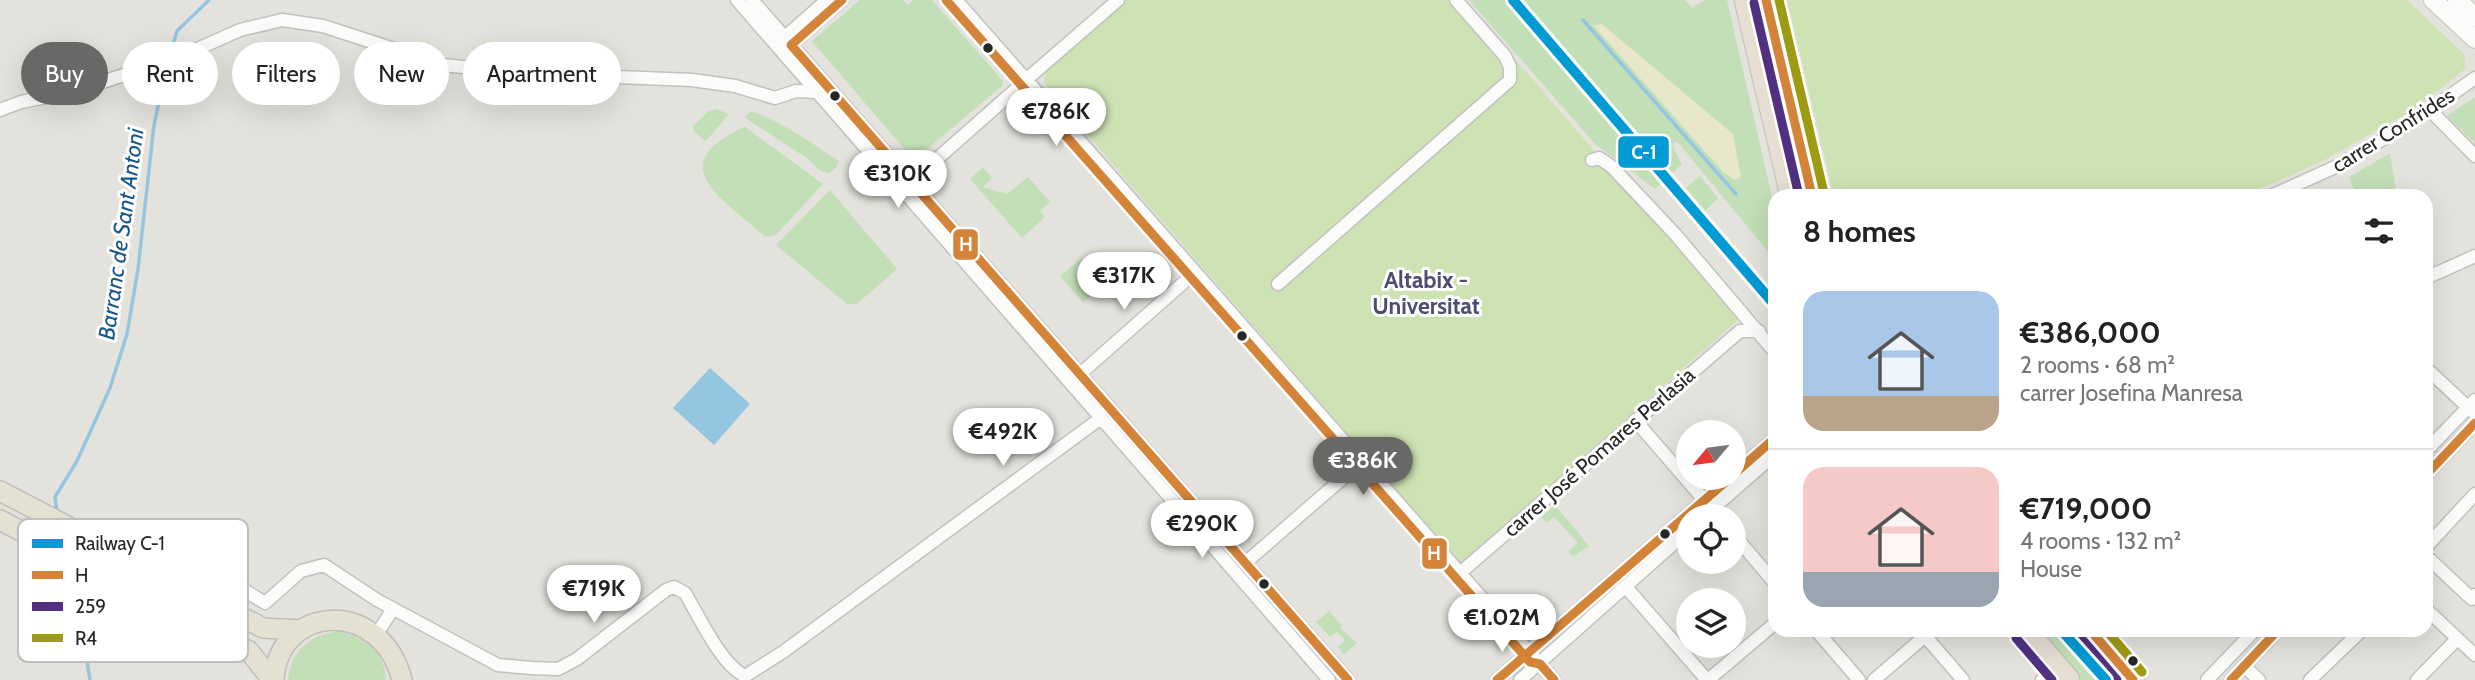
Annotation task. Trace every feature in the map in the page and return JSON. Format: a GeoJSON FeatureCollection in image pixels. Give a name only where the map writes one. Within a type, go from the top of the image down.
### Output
{"type":"FeatureCollection","features":[{"type":"Feature","properties":{"kind":"highway"},"geometry":{"type":"LineString","coordinates":[[1746,0],[1790,189]]}},
{"type":"Feature","properties":{"kind":"highway"},"geometry":{"type":"LineString","coordinates":[[1766,0],[1810,189]]}},
{"type":"Feature","properties":{"kind":"highway"},"geometry":{"type":"LineString","coordinates":[[2030,637],[2056,676]]}},
{"type":"Feature","properties":{"kind":"highway"},"geometry":{"type":"LineString","coordinates":[[2096,637],[2133,680]]}},
{"type":"Feature","properties":{"kind":"main road"},"geometry":{"type":"LineString","coordinates":[[2433,0],[2475,39]]}},
{"type":"Feature","properties":{"kind":"main road"},"geometry":{"type":"LineString","coordinates":[[2457,0],[2475,17]]}},
{"type":"Feature","properties":{"kind":"main road"},"geometry":{"type":"LineString","coordinates":[[4,494],[52,519]]}},
{"type":"Feature","properties":{"kind":"main road"},"geometry":{"type":"LineString","coordinates":[[0,520],[18,530]]}},
{"type":"Feature","properties":{"kind":"main road"},"geometry":{"type":"LineString","coordinates":[[248,620],[263,628],[301,630]]}},
{"type":"Feature","properties":{"kind":"main road"},"geometry":{"type":"LineString","coordinates":[[273,680],[276,663],[283,650],[301,630],[320,622],[352,621],[376,635],[391,652],[402,680]]}},
{"type":"Feature","properties":{"kind":"main road"},"geometry":{"type":"LineString","coordinates":[[248,650],[273,680]]}},
{"type":"Feature","properties":{"kind":"street"},"geometry":{"type":"LineString","coordinates":[[737,0],[1329,680]]}},
{"type":"Feature","properties":{"kind":"street"},"geometry":{"type":"LineString","coordinates":[[752,0],[1348,680]]}},
{"type":"Feature","properties":{"kind":"street"},"geometry":{"type":"LineString","coordinates":[[788,41],[827,0]]}},
{"type":"Feature","properties":{"kind":"street"},"geometry":{"type":"LineString","coordinates":[[788,41],[842,0]]}},
{"type":"Feature","properties":{"kind":"street"},"geometry":{"type":"LineString","coordinates":[[946,0],[1025,82],[1460,573],[1527,654]]}},
{"type":"Feature","properties":{"kind":"street"},"geometry":{"type":"LineString","coordinates":[[956,0],[1191,276],[1527,654],[1554,680]]}},
{"type":"Feature","properties":{"kind":"street"},"geometry":{"type":"LineString","coordinates":[[912,181],[1118,0]]}},
{"type":"Feature","properties":{"kind":"street"},"geometry":{"type":"LineString","coordinates":[[1278,284],[1500,92],[1510,80],[1510,67],[1505,56],[1457,0]]}},
{"type":"Feature","properties":{"kind":"street"},"geometry":{"type":"LineString","coordinates":[[0,110],[152,66],[240,30],[282,20],[323,26],[443,65],[521,74],[692,80],[735,86],[775,98],[817,92]]}},
{"type":"Feature","properties":{"kind":"street"},"geometry":{"type":"LineString","coordinates":[[790,94],[797,77],[795,67]]}},
{"type":"Feature","properties":{"kind":"street","name":"carrer Confrides"},"geometry":{"type":"LineString","coordinates":[[2286,189],[2344,163],[2430,110],[2475,78]]}},
{"type":"Feature","properties":{"kind":"street"},"geometry":{"type":"LineString","coordinates":[[2430,110],[2475,156]]}},
{"type":"Feature","properties":{"kind":"street"},"geometry":{"type":"LineString","coordinates":[[1592,160],[1600,158],[1611,166],[1768,343]]}},
{"type":"Feature","properties":{"kind":"street"},"geometry":{"type":"LineString","coordinates":[[2433,275],[2475,256]]}},
{"type":"Feature","properties":{"kind":"street"},"geometry":{"type":"LineString","coordinates":[[1080,374],[1191,276]]}},
{"type":"Feature","properties":{"kind":"street"},"geometry":{"type":"LineString","coordinates":[[1745,314],[1740,331],[1768,343]]}},
{"type":"Feature","properties":{"kind":"street","name":"carrer José Pomares Perlasia"},"geometry":{"type":"LineString","coordinates":[[1460,573],[1740,331]]}},
{"type":"Feature","properties":{"kind":"street"},"geometry":{"type":"LineString","coordinates":[[2433,374],[2473,407],[2433,445]]}},
{"type":"Feature","properties":{"kind":"street"},"geometry":{"type":"LineString","coordinates":[[248,592],[265,603],[301,571],[324,565],[393,609],[498,665],[558,669],[577,659],[666,590],[674,587],[685,593],[725,659],[736,672],[745,676],[793,645],[1101,418]]}},
{"type":"Feature","properties":{"kind":"street"},"geometry":{"type":"LineString","coordinates":[[1635,420],[1703,504]]}},
{"type":"Feature","properties":{"kind":"street"},"geometry":{"type":"LineString","coordinates":[[2433,468],[2475,423]]}},
{"type":"Feature","properties":{"kind":"street"},"geometry":{"type":"LineString","coordinates":[[1746,464],[1768,444]]}},
{"type":"Feature","properties":{"kind":"street"},"geometry":{"type":"LineString","coordinates":[[1717,504],[1768,460]]}},
{"type":"Feature","properties":{"kind":"street"},"geometry":{"type":"LineString","coordinates":[[1245,564],[1358,465]]}},
{"type":"Feature","properties":{"kind":"street"},"geometry":{"type":"LineString","coordinates":[[2433,539],[2475,494]]}},
{"type":"Feature","properties":{"kind":"street"},"geometry":{"type":"LineString","coordinates":[[1497,680],[1676,537]]}},
{"type":"Feature","properties":{"kind":"street"},"geometry":{"type":"LineString","coordinates":[[1520,680],[1676,542]]}},
{"type":"Feature","properties":{"kind":"street"},"geometry":{"type":"LineString","coordinates":[[1746,549],[1768,575]]}},
{"type":"Feature","properties":{"kind":"street"},"geometry":{"type":"LineString","coordinates":[[2433,563],[2472,599],[2475,595]]}},
{"type":"Feature","properties":{"kind":"street"},"geometry":{"type":"LineString","coordinates":[[1626,587],[1708,680],[1768,629]]}},
{"type":"Feature","properties":{"kind":"street"},"geometry":{"type":"LineString","coordinates":[[376,635],[393,609]]}},
{"type":"Feature","properties":{"kind":"street"},"geometry":{"type":"LineString","coordinates":[[2433,617],[2475,655]]}},
{"type":"Feature","properties":{"kind":"street"},"geometry":{"type":"LineString","coordinates":[[1822,637],[1859,680]]}},
{"type":"Feature","properties":{"kind":"street"},"geometry":{"type":"LineString","coordinates":[[1874,680],[1920,637]]}},
{"type":"Feature","properties":{"kind":"street"},"geometry":{"type":"LineString","coordinates":[[1929,637],[1963,680]]}},
{"type":"Feature","properties":{"kind":"street"},"geometry":{"type":"LineString","coordinates":[[2207,680],[2248,637]]}},
{"type":"Feature","properties":{"kind":"street"},"geometry":{"type":"LineString","coordinates":[[2231,680],[2271,637]]}},
{"type":"Feature","properties":{"kind":"street"},"geometry":{"type":"LineString","coordinates":[[2310,680],[2355,637]]}},
{"type":"Feature","properties":{"kind":"street"},"geometry":{"type":"LineString","coordinates":[[2417,680],[2457,639]]}},
{"type":"Feature","properties":{"kind":"street"},"geometry":{"type":"LineString","coordinates":[[2244,666],[2259,680]]}},
{"type":"Feature","properties":{"kind":"green space"},"geometry":{"type":"Polygon","coordinates":[[[860,0],[903,0],[907,5],[914,0],[932,0],[1003,81],[1002,86],[914,160],[812,41],[860,0]]]}},
{"type":"Feature","properties":{"kind":"green space"},"geometry":{"type":"Polygon","coordinates":[[[1122,0],[1464,0],[1739,319],[1461,564],[1050,92],[1044,81],[1048,67],[1122,0]]]}},
{"type":"Feature","properties":{"kind":"green space"},"geometry":{"type":"Polygon","coordinates":[[[1469,0],[1685,0],[1692,8],[1705,0],[1727,0],[1770,189],[1768,189],[1768,252],[1677,141],[1672,145],[1682,164],[1655,189],[1595,144],[1469,0]]]}},
{"type":"Feature","properties":{"kind":"green space"},"geometry":{"type":"Polygon","coordinates":[[[1787,0],[2407,0],[2465,55],[2465,69],[2416,108],[2323,161],[2260,189],[1832,189],[1787,0]]]}},
{"type":"Feature","properties":{"kind":"green space"},"geometry":{"type":"Polygon","coordinates":[[[2475,97],[2475,143],[2447,116],[2475,97]]]}},
{"type":"Feature","properties":{"kind":"green space"},"geometry":{"type":"Polygon","coordinates":[[[716,109],[729,114],[706,141],[694,132],[693,126],[709,111],[716,109]]]}},
{"type":"Feature","properties":{"kind":"green space"},"geometry":{"type":"Polygon","coordinates":[[[751,111],[807,140],[839,161],[837,167],[829,173],[822,172],[808,159],[744,117],[751,111]]]}},
{"type":"Feature","properties":{"kind":"green space"},"geometry":{"type":"Polygon","coordinates":[[[745,127],[823,184],[776,235],[765,237],[718,196],[707,182],[703,168],[706,155],[719,141],[745,127]]]}},
{"type":"Feature","properties":{"kind":"green space"},"geometry":{"type":"Polygon","coordinates":[[[2390,153],[2396,189],[2354,189],[2349,177],[2390,153]]]}},
{"type":"Feature","properties":{"kind":"green space"},"geometry":{"type":"Polygon","coordinates":[[[983,167],[992,178],[983,187],[1007,194],[1028,177],[1050,202],[1040,211],[1045,217],[1022,238],[970,179],[983,167]]]}},
{"type":"Feature","properties":{"kind":"green space"},"geometry":{"type":"Polygon","coordinates":[[[1700,176],[1718,198],[1705,211],[1686,188],[1700,176]]]}},
{"type":"Feature","properties":{"kind":"green space"},"geometry":{"type":"Polygon","coordinates":[[[830,190],[897,269],[857,304],[847,304],[776,245],[830,190]]]}},
{"type":"Feature","properties":{"kind":"green space"},"geometry":{"type":"Polygon","coordinates":[[[1082,258],[1104,284],[1083,303],[1060,276],[1082,258]]]}},
{"type":"Feature","properties":{"kind":"green space"},"geometry":{"type":"Polygon","coordinates":[[[1555,505],[1589,546],[1574,556],[1576,559],[1568,551],[1578,543],[1554,517],[1547,523],[1541,517],[1555,505]]]}},
{"type":"Feature","properties":{"kind":"green space"},"geometry":{"type":"Polygon","coordinates":[[[1329,611],[1342,626],[1340,628],[1357,643],[1344,654],[1338,647],[1345,640],[1337,632],[1330,637],[1316,622],[1329,611]]]}},
{"type":"Feature","properties":{"kind":"green space"},"geometry":{"type":"Polygon","coordinates":[[[341,631],[366,642],[378,654],[386,680],[288,680],[293,660],[304,645],[320,636],[341,631]]]}},
{"type":"Feature","properties":{"kind":"green space"},"geometry":{"type":"Polygon","coordinates":[[[2039,637],[2091,637],[2129,680],[2076,680],[2039,637]]]}},
{"type":"Feature","properties":{"kind":"sand"},"geometry":{"type":"Polygon","coordinates":[[[1602,24],[1733,134],[1741,177],[1735,180],[1723,172],[1593,25],[1602,24]]]}},
{"type":"Feature","properties":{"kind":"water"},"geometry":{"type":"Polygon","coordinates":[[[710,368],[750,404],[714,445],[673,408],[710,368]]]}},
{"type":"Feature","properties":{"kind":"waterway","name":"Barranc de Sant Antoni"},"geometry":{"type":"LineString","coordinates":[[174,42],[177,31],[209,0]]}},
{"type":"Feature","properties":{"kind":"waterway"},"geometry":{"type":"LineString","coordinates":[[1583,20],[1736,194]]}},
{"type":"Feature","properties":{"kind":"waterway","name":"Barranc de Sant Antoni"},"geometry":{"type":"LineString","coordinates":[[57,514],[55,497],[77,461],[110,388],[127,334],[158,105]]}},
{"type":"Feature","properties":{"kind":"waterway","name":"Barranc de Sant Antoni"},"geometry":{"type":"LineString","coordinates":[[87,662],[90,680]]}},
{"type":"Feature","properties":{"kind":"rail line","name":"C-1"},"geometry":{"type":"LineString","coordinates":[[1513,0],[1768,297]]}},
{"type":"Feature","properties":{"kind":"rail line","name":"C-1"},"geometry":{"type":"LineString","coordinates":[[2067,637],[2106,680]]}},
{"type":"Feature","properties":{"kind":"transit line","name":"H"},"geometry":{"type":"LineString","coordinates":[[842,0],[791,45],[1348,680]]}},
{"type":"Feature","properties":{"kind":"transit line","name":"H"},"geometry":{"type":"LineString","coordinates":[[946,0],[1530,662],[1540,664],[1554,680]]}},
{"type":"Feature","properties":{"kind":"transit line","name":"H"},"geometry":{"type":"LineString","coordinates":[[1766,0],[1810,189]]}},
{"type":"Feature","properties":{"kind":"transit line","name":"R4"},"geometry":{"type":"LineString","coordinates":[[1779,0],[1823,189]]}},
{"type":"Feature","properties":{"kind":"transit line","name":"259"},"geometry":{"type":"LineString","coordinates":[[1754,3],[1797,189]]}},
{"type":"Feature","properties":{"kind":"transit line","name":"H"},"geometry":{"type":"LineString","coordinates":[[2433,468],[2475,423]]}},
{"type":"Feature","properties":{"kind":"transit line","name":"H"},"geometry":{"type":"LineString","coordinates":[[1746,464],[1768,444]]}},
{"type":"Feature","properties":{"kind":"transit line","name":"H"},"geometry":{"type":"LineString","coordinates":[[1497,680],[1716,490]]}},
{"type":"Feature","properties":{"kind":"transit line","name":"H"},"geometry":{"type":"LineString","coordinates":[[2096,637],[2133,680]]}},
{"type":"Feature","properties":{"kind":"transit line","name":"R4"},"geometry":{"type":"LineString","coordinates":[[2112,637],[2142,672]]}},
{"type":"Feature","properties":{"kind":"transit line","name":"H"},"geometry":{"type":"LineString","coordinates":[[2231,680],[2271,637]]}},
{"type":"Feature","properties":{"kind":"transit line","name":"259"},"geometry":{"type":"LineString","coordinates":[[2016,638],[2052,680]]}},
{"type":"Feature","properties":{"kind":"transit line","name":"259"},"geometry":{"type":"LineString","coordinates":[[2081,638],[2117,680]]}},
{"type":"Feature","properties":{"kind":"district","name":"Altabix - Universitat"},"geometry":{"type":"Point","coordinates":[1426,293]}}]}
